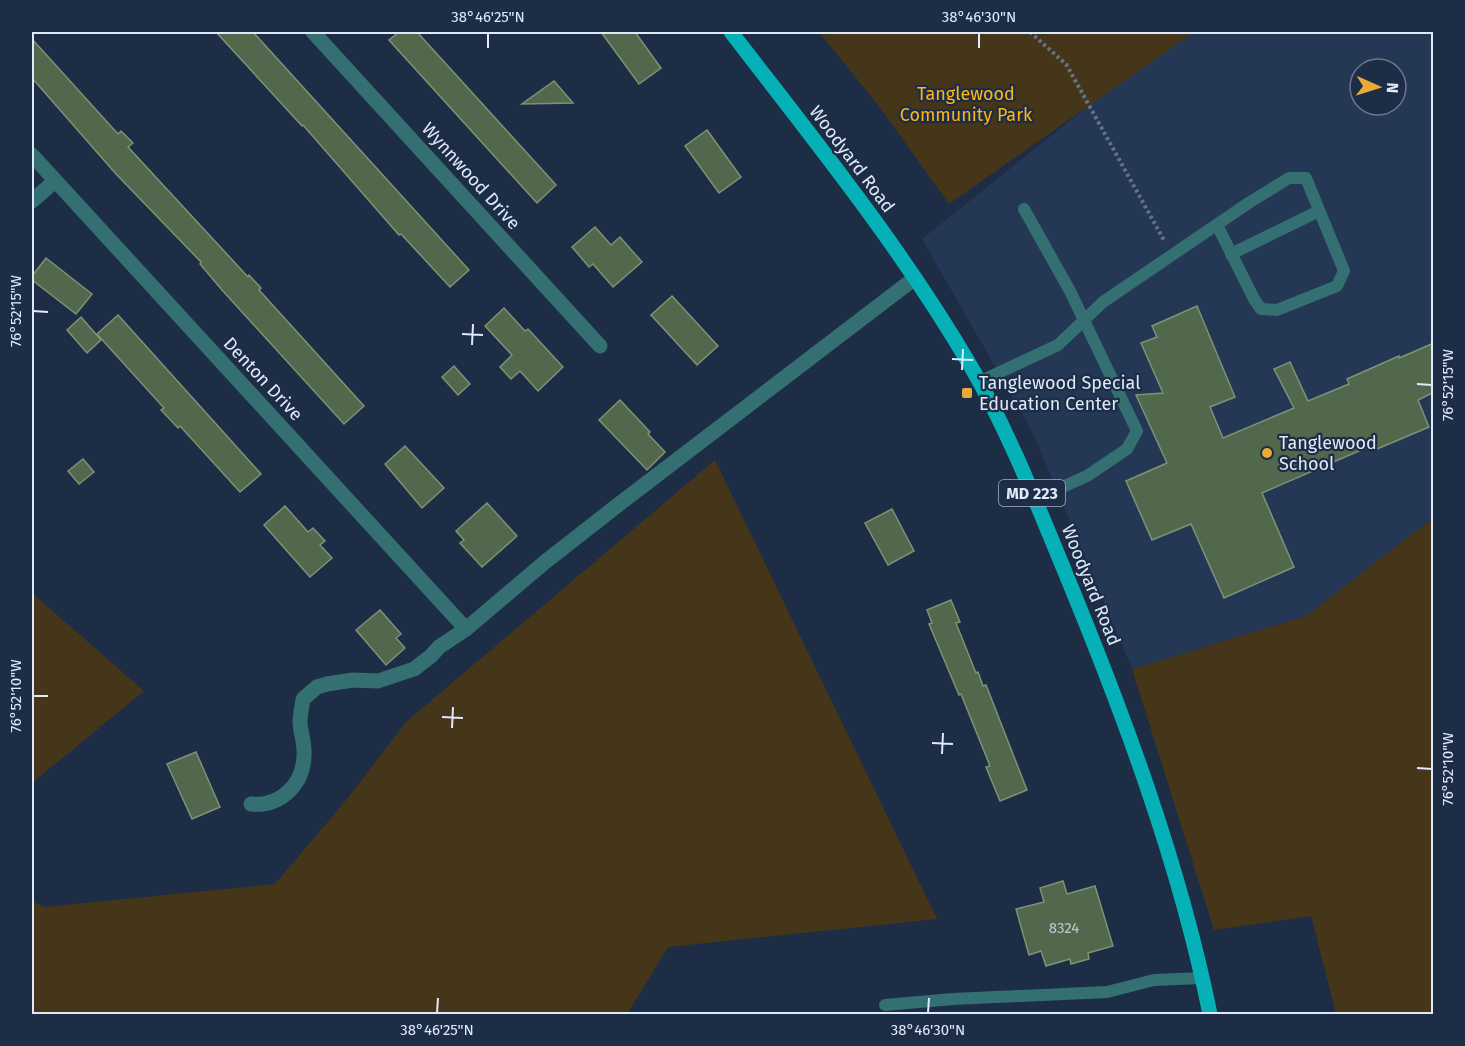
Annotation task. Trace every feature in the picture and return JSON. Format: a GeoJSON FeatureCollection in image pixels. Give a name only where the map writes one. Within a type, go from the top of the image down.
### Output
{"type":"FeatureCollection","features":[{"type":"Feature","properties":{"kind":"main road","name":"Woodyard Road"},"geometry":{"type":"LineString","coordinates":[[731,32],[841,176],[915,278],[979,382],[1035,499],[1118,706],[1172,863],[1210,1014]]}},
{"type":"Feature","properties":{"kind":"street","name":"Wynnwood Drive"},"geometry":{"type":"LineString","coordinates":[[313,32],[600,346]]}},
{"type":"Feature","properties":{"kind":"street","name":"Denton Drive"},"geometry":{"type":"LineString","coordinates":[[32,155],[466,628]]}},
{"type":"Feature","properties":{"kind":"street"},"geometry":{"type":"LineString","coordinates":[[32,201],[55,181]]}},
{"type":"Feature","properties":{"kind":"street"},"geometry":{"type":"LineString","coordinates":[[251,804],[271,803],[291,790],[297,780],[304,757],[300,722],[303,699],[317,687],[353,680],[378,681],[414,669],[606,514],[915,278]]}},
{"type":"Feature","properties":{"kind":"lane"},"geometry":{"type":"LineString","coordinates":[[979,382],[1058,345],[1103,302],[1216,225],[1289,178],[1306,178],[1344,271],[1337,286],[1277,309],[1261,309],[1216,225]]}},
{"type":"Feature","properties":{"kind":"lane"},"geometry":{"type":"LineString","coordinates":[[1024,209],[1084,320],[1137,431],[1127,449],[1087,476],[1035,499]]}},
{"type":"Feature","properties":{"kind":"lane"},"geometry":{"type":"LineString","coordinates":[[1231,254],[1320,211]]}},
{"type":"Feature","properties":{"kind":"lane"},"geometry":{"type":"LineString","coordinates":[[885,1005],[952,999],[1107,992],[1154,980],[1202,978]]}},
{"type":"Feature","properties":{"kind":"path"},"geometry":{"type":"LineString","coordinates":[[1030,32],[1066,64],[1172,255]]}},
{"type":"Feature","properties":{"kind":"shaded area"},"geometry":{"type":"Polygon","coordinates":[[[1181,32],[1433,32],[1433,518],[1306,616],[1132,669],[1033,433],[922,239],[1181,32]]]}},
{"type":"Feature","properties":{"kind":"green space","name":"Tanglewood Community Park"},"geometry":{"type":"Polygon","coordinates":[[[819,32],[1194,32],[949,204],[879,106],[819,32]]]}},
{"type":"Feature","properties":{"kind":"green space"},"geometry":{"type":"Polygon","coordinates":[[[715,460],[937,919],[668,947],[627,1014],[32,1014],[32,901],[44,907],[275,884],[347,799],[407,721],[715,460]]]}},
{"type":"Feature","properties":{"kind":"green space"},"geometry":{"type":"Polygon","coordinates":[[[1433,518],[1433,1014],[1336,1014],[1311,916],[1214,930],[1132,669],[1306,616],[1433,518]]]}},
{"type":"Feature","properties":{"kind":"green space"},"geometry":{"type":"Polygon","coordinates":[[[32,593],[144,691],[32,783],[32,593]]]}},
{"type":"Feature","properties":{"kind":"building"},"geometry":{"type":"Polygon","coordinates":[[[216,32],[253,32],[469,270],[450,287],[401,234],[399,235],[303,125],[216,32]]]}},
{"type":"Feature","properties":{"kind":"building"},"geometry":{"type":"Polygon","coordinates":[[[399,32],[417,32],[556,185],[537,203],[389,40],[399,32]]]}},
{"type":"Feature","properties":{"kind":"building"},"geometry":{"type":"Polygon","coordinates":[[[601,32],[635,32],[661,68],[639,84],[601,32]]]}},
{"type":"Feature","properties":{"kind":"building"},"geometry":{"type":"Polygon","coordinates":[[[32,39],[118,134],[121,131],[133,143],[128,147],[248,277],[249,275],[261,288],[259,290],[364,406],[344,424],[222,290],[200,264],[201,262],[116,174],[32,78],[32,39]]]}},
{"type":"Feature","properties":{"kind":"building"},"geometry":{"type":"Polygon","coordinates":[[[554,81],[573,103],[522,104],[554,81]]]}},
{"type":"Feature","properties":{"kind":"building"},"geometry":{"type":"Polygon","coordinates":[[[707,130],[741,177],[719,193],[685,146],[707,130]]]}},
{"type":"Feature","properties":{"kind":"building"},"geometry":{"type":"Polygon","coordinates":[[[595,227],[611,245],[620,237],[642,262],[613,287],[593,264],[589,267],[572,247],[595,227]]]}},
{"type":"Feature","properties":{"kind":"building"},"geometry":{"type":"Polygon","coordinates":[[[46,258],[92,294],[76,314],[32,280],[32,276],[46,258]]]}},
{"type":"Feature","properties":{"kind":"building"},"geometry":{"type":"Polygon","coordinates":[[[672,296],[718,346],[697,365],[651,315],[672,296]]]}},
{"type":"Feature","properties":{"kind":"building","name":"Tanglewood School"},"geometry":{"type":"Polygon","coordinates":[[[1197,306],[1235,397],[1210,407],[1223,438],[1294,408],[1274,369],[1290,362],[1308,401],[1349,384],[1347,379],[1434,343],[1434,392],[1418,400],[1429,427],[1377,449],[1375,444],[1262,493],[1294,567],[1224,598],[1191,524],[1152,540],[1126,481],[1167,463],[1136,395],[1163,393],[1141,343],[1157,337],[1152,326],[1197,306]]]}},
{"type":"Feature","properties":{"kind":"building"},"geometry":{"type":"Polygon","coordinates":[[[504,308],[525,331],[528,329],[563,367],[538,391],[520,371],[511,379],[500,367],[512,355],[485,326],[504,308]]]}},
{"type":"Feature","properties":{"kind":"building"},"geometry":{"type":"Polygon","coordinates":[[[118,315],[261,474],[240,492],[180,426],[178,428],[161,410],[164,408],[97,334],[118,315]]]}},
{"type":"Feature","properties":{"kind":"building"},"geometry":{"type":"Polygon","coordinates":[[[81,317],[101,340],[87,353],[67,330],[81,317]]]}},
{"type":"Feature","properties":{"kind":"building"},"geometry":{"type":"Polygon","coordinates":[[[454,366],[470,384],[458,395],[442,377],[454,366]]]}},
{"type":"Feature","properties":{"kind":"building"},"geometry":{"type":"Polygon","coordinates":[[[620,400],[665,452],[647,470],[599,420],[620,400]]]}},
{"type":"Feature","properties":{"kind":"building"},"geometry":{"type":"Polygon","coordinates":[[[405,446],[444,488],[422,508],[385,464],[405,446]]]}},
{"type":"Feature","properties":{"kind":"building"},"geometry":{"type":"Polygon","coordinates":[[[83,459],[94,472],[79,484],[68,471],[83,459]]]}},
{"type":"Feature","properties":{"kind":"building"},"geometry":{"type":"Polygon","coordinates":[[[487,503],[517,536],[482,567],[460,543],[464,540],[456,531],[487,503]]]}},
{"type":"Feature","properties":{"kind":"building"},"geometry":{"type":"Polygon","coordinates":[[[285,506],[308,532],[313,528],[325,541],[320,545],[332,558],[310,577],[264,525],[285,506]]]}},
{"type":"Feature","properties":{"kind":"building"},"geometry":{"type":"Polygon","coordinates":[[[892,509],[914,551],[888,565],[865,523],[892,509]]]}},
{"type":"Feature","properties":{"kind":"building"},"geometry":{"type":"Polygon","coordinates":[[[951,600],[960,622],[956,623],[976,673],[978,672],[983,686],[986,685],[1027,790],[1000,801],[986,767],[990,766],[929,624],[932,623],[927,610],[951,600]]]}},
{"type":"Feature","properties":{"kind":"building"},"geometry":{"type":"Polygon","coordinates":[[[380,610],[401,634],[396,638],[405,648],[386,665],[356,630],[380,610]]]}},
{"type":"Feature","properties":{"kind":"building"},"geometry":{"type":"Polygon","coordinates":[[[196,752],[220,807],[192,819],[167,764],[196,752]]]}},
{"type":"Feature","properties":{"kind":"building"},"geometry":{"type":"Polygon","coordinates":[[[1063,881],[1067,894],[1095,886],[1113,946],[1088,953],[1089,959],[1071,964],[1070,959],[1046,966],[1041,951],[1029,955],[1016,909],[1044,902],[1040,888],[1063,881]]]}},
{"type":"Feature","properties":{"kind":"place","name":"Tanglewood Special Education Center"},"geometry":{"type":"Point","coordinates":[967,393]}},
{"type":"Feature","properties":{"kind":"place","name":"Tanglewood School"},"geometry":{"type":"Point","coordinates":[1267,453]}}]}
